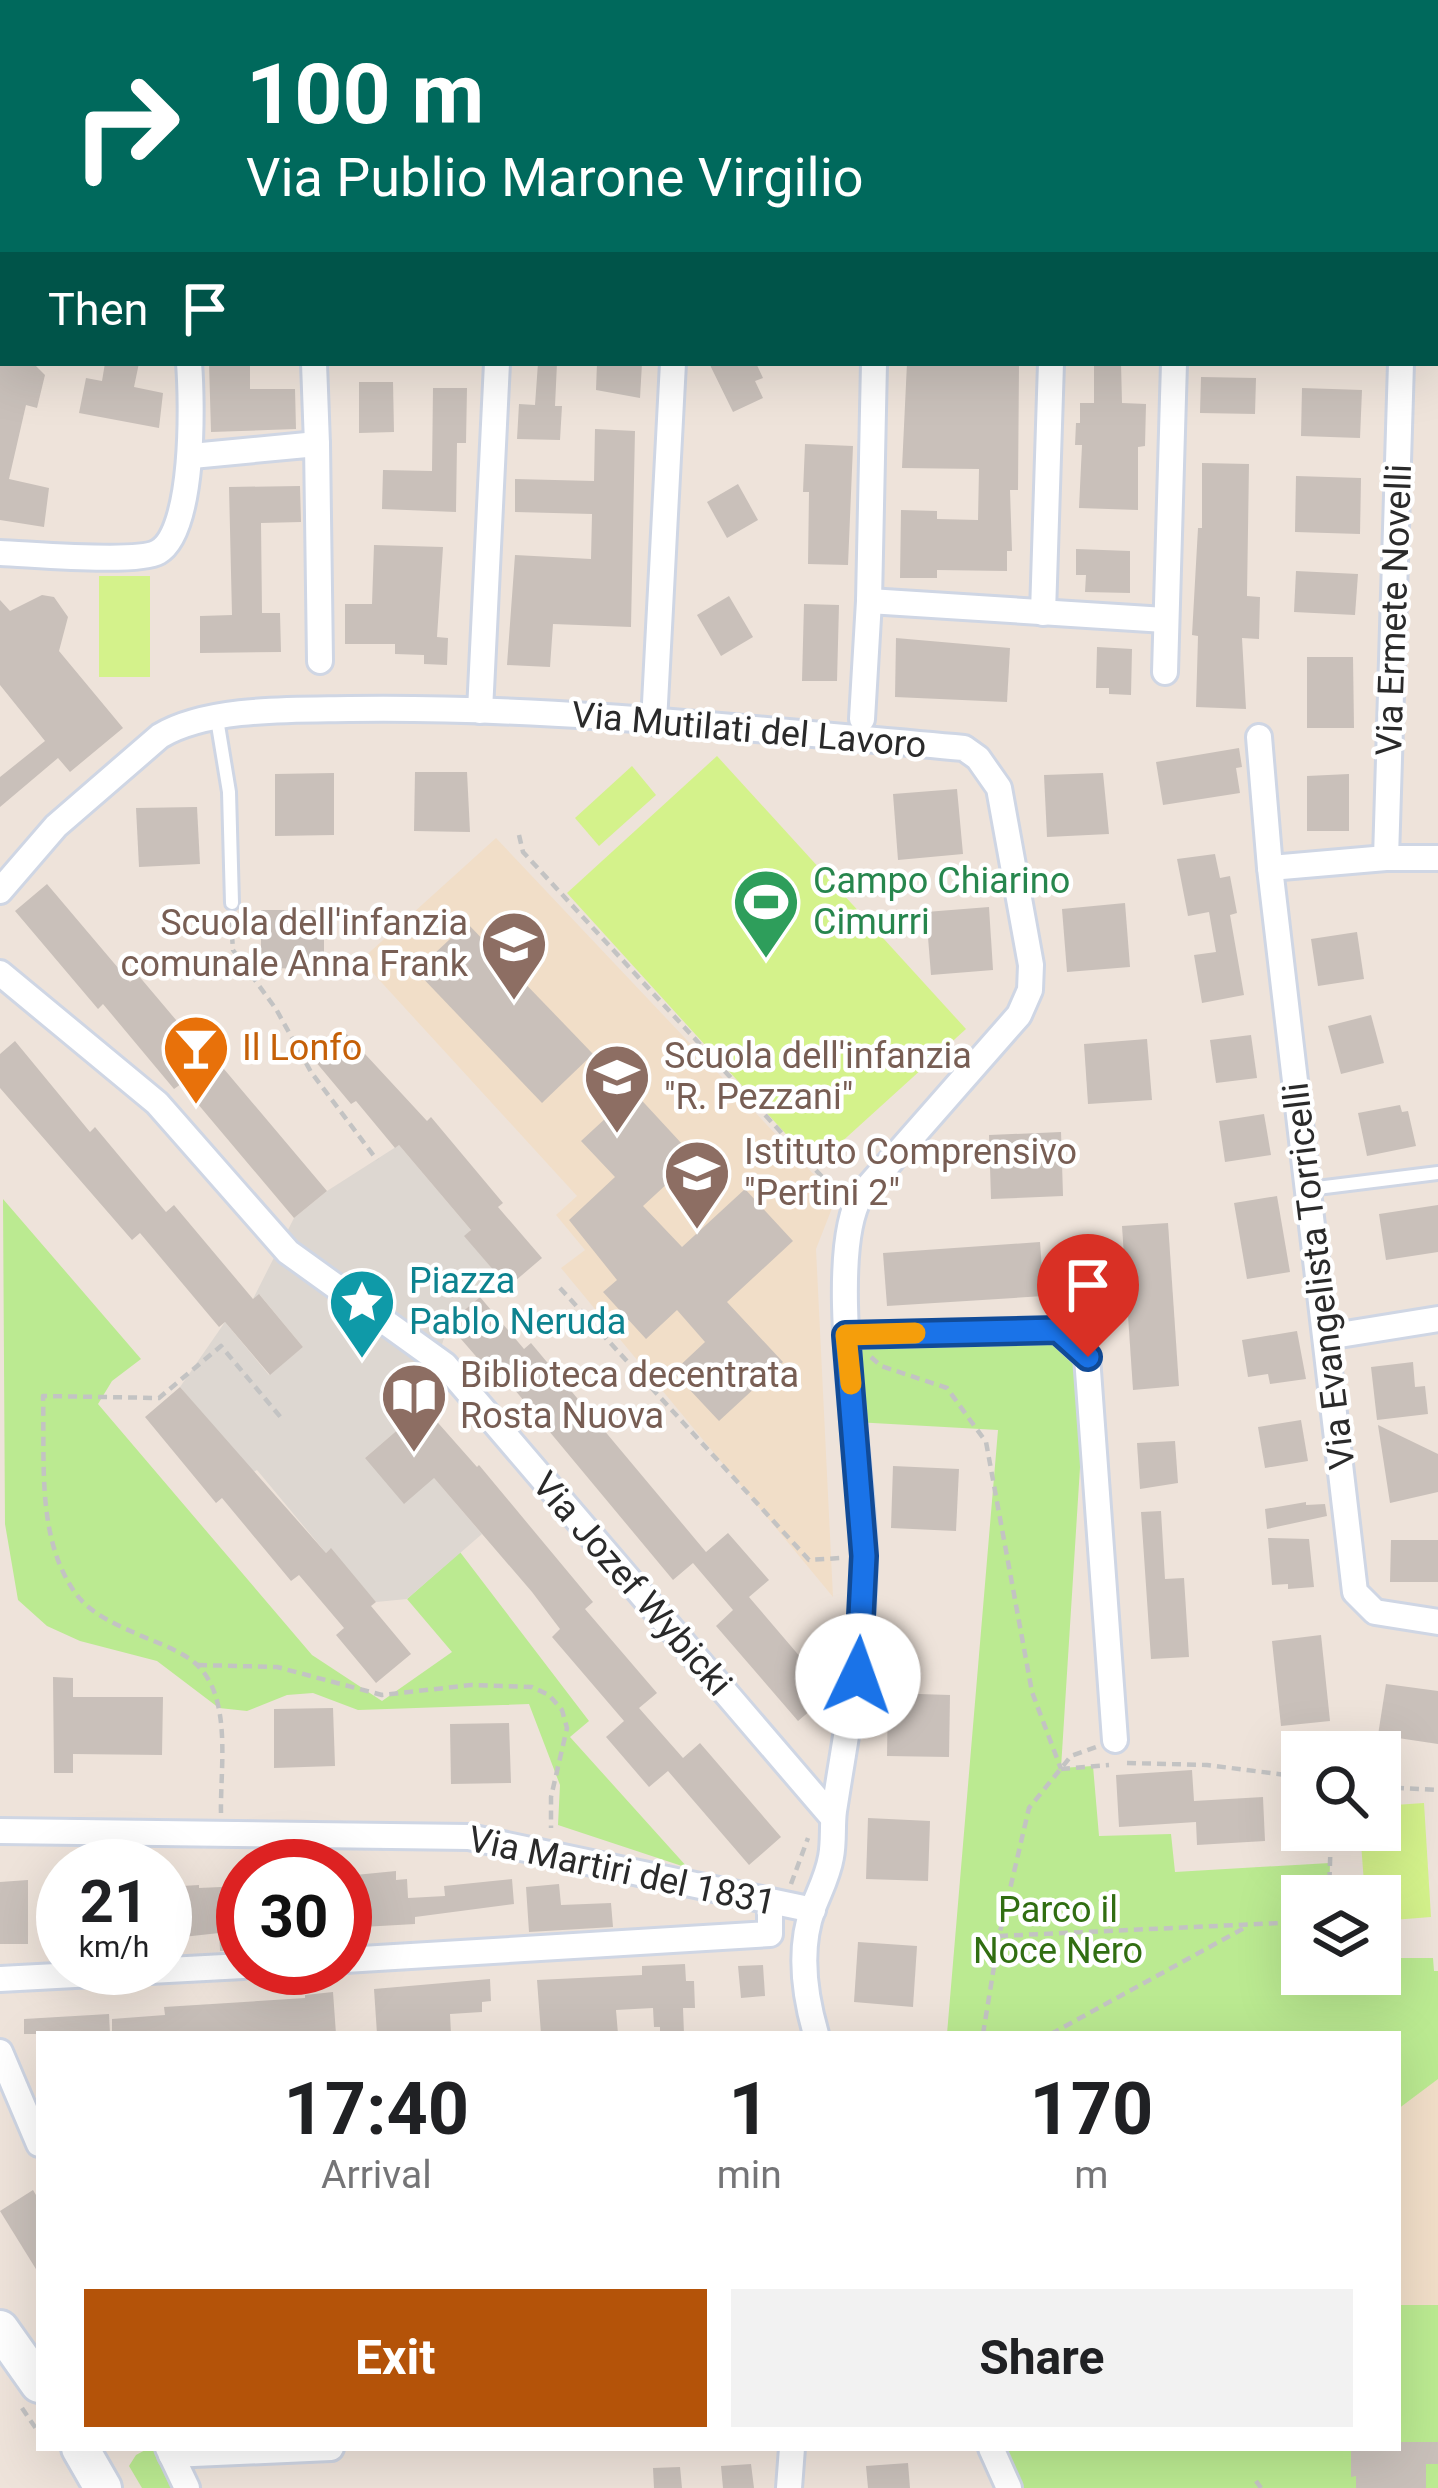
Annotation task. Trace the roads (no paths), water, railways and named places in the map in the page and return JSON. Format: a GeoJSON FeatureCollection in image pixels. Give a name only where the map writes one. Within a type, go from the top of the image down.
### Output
{"type":"FeatureCollection","features":[{"type":"Feature","properties":{"kind":"street"},"geometry":{"type":"LineString","coordinates":[[0,554],[153,555],[173,536],[192,456],[189,366]]}},
{"type":"Feature","properties":{"kind":"street"},"geometry":{"type":"LineString","coordinates":[[314,366],[320,662]]}},
{"type":"Feature","properties":{"kind":"street"},"geometry":{"type":"LineString","coordinates":[[480,710],[497,366]]}},
{"type":"Feature","properties":{"kind":"street"},"geometry":{"type":"LineString","coordinates":[[654,722],[673,366]]}},
{"type":"Feature","properties":{"kind":"street"},"geometry":{"type":"LineString","coordinates":[[862,719],[874,366]]}},
{"type":"Feature","properties":{"kind":"street"},"geometry":{"type":"LineString","coordinates":[[1042,613],[1051,366]]}},
{"type":"Feature","properties":{"kind":"street"},"geometry":{"type":"LineString","coordinates":[[1165,672],[1174,366]]}},
{"type":"Feature","properties":{"kind":"street","name":"Via Ermete Novelli"},"geometry":{"type":"LineString","coordinates":[[1386,858],[1401,366]]}},
{"type":"Feature","properties":{"kind":"street"},"geometry":{"type":"LineString","coordinates":[[192,456],[317,444]]}},
{"type":"Feature","properties":{"kind":"street"},"geometry":{"type":"LineString","coordinates":[[869,601],[1165,620]]}},
{"type":"Feature","properties":{"kind":"street","name":"Via Mutilati del Lavoro"},"geometry":{"type":"LineString","coordinates":[[0,891],[56,826],[144,748],[177,726],[272,710],[480,710],[964,748],[978,758],[999,788],[1031,964],[1030,990],[1019,1015],[852,1210],[847,1232],[846,1335]]}},
{"type":"Feature","properties":{"kind":"street","name":"Via Evangelista Torricelli"},"geometry":{"type":"LineString","coordinates":[[1259,737],[1354,1592],[1375,1612],[1438,1622]]}},
{"type":"Feature","properties":{"kind":"street"},"geometry":{"type":"LineString","coordinates":[[1270,868],[1438,858]]}},
{"type":"Feature","properties":{"kind":"street","name":"Via Jozef Wybicki"},"geometry":{"type":"LineString","coordinates":[[0,973],[158,1103],[288,1252],[445,1365],[822,1823]]}},
{"type":"Feature","properties":{"kind":"street"},"geometry":{"type":"LineString","coordinates":[[1328,1337],[1438,1319]]}},
{"type":"Feature","properties":{"kind":"street"},"geometry":{"type":"LineString","coordinates":[[815,2031],[808,2007],[805,1942],[833,1850],[822,1823],[858,1676],[864,1556],[846,1335],[1058,1330],[1088,1357],[1115,1740]]}},
{"type":"Feature","properties":{"kind":"street","name":"Via Martiri del 1831"},"geometry":{"type":"LineString","coordinates":[[0,1831],[469,1837],[812,1910]]}},
{"type":"Feature","properties":{"kind":"street"},"geometry":{"type":"LineString","coordinates":[[372,1958],[770,1934],[778,1903]]}},
{"type":"Feature","properties":{"kind":"street"},"geometry":{"type":"LineString","coordinates":[[0,1979],[216,1967]]}},
{"type":"Feature","properties":{"kind":"street"},"geometry":{"type":"LineString","coordinates":[[0,2052],[36,2137]]}},
{"type":"Feature","properties":{"kind":"street"},"geometry":{"type":"LineString","coordinates":[[0,2329],[36,2380]]}},
{"type":"Feature","properties":{"kind":"street"},"geometry":{"type":"LineString","coordinates":[[82,2451],[103,2488]]}},
{"type":"Feature","properties":{"kind":"street"},"geometry":{"type":"LineString","coordinates":[[188,2488],[170,2452],[210,2451]]}},
{"type":"Feature","properties":{"kind":"street"},"geometry":{"type":"LineString","coordinates":[[789,2488],[792,2451]]}},
{"type":"Feature","properties":{"kind":"street"},"geometry":{"type":"LineString","coordinates":[[992,2451],[1009,2488]]}},
{"type":"Feature","properties":{"kind":"lane"},"geometry":{"type":"LineString","coordinates":[[217,719],[229,792],[232,903]]}},
{"type":"Feature","properties":{"kind":"lane"},"geometry":{"type":"LineString","coordinates":[[1309,1189],[1438,1173]]}},
{"type":"Feature","properties":{"kind":"place","name":"Campo Chiarino Cimurri"},"geometry":{"type":"Point","coordinates":[766,961]}},
{"type":"Feature","properties":{"kind":"place","name":"Scuola dell'infanzia comunale Anna Frank"},"geometry":{"type":"Point","coordinates":[514,1003]}},
{"type":"Feature","properties":{"kind":"place","name":"Il Lonfo"},"geometry":{"type":"Point","coordinates":[196,1107]}},
{"type":"Feature","properties":{"kind":"place","name":"Scuola dell'infanzia \"R. Pezzani\""},"geometry":{"type":"Point","coordinates":[617,1136]}},
{"type":"Feature","properties":{"kind":"place","name":"Istituto Comprensivo \"Pertini 2\""},"geometry":{"type":"Point","coordinates":[697,1232]}},
{"type":"Feature","properties":{"kind":"place","name":"Piazza Pablo Neruda"},"geometry":{"type":"Point","coordinates":[362,1361]}},
{"type":"Feature","properties":{"kind":"place","name":"Biblioteca decentrata Rosta Nuova"},"geometry":{"type":"Point","coordinates":[414,1455]}},
{"type":"Feature","properties":{"kind":"park label","name":"Parco il Noce Nero"},"geometry":{"type":"Point","coordinates":[1058,1930]}}]}
